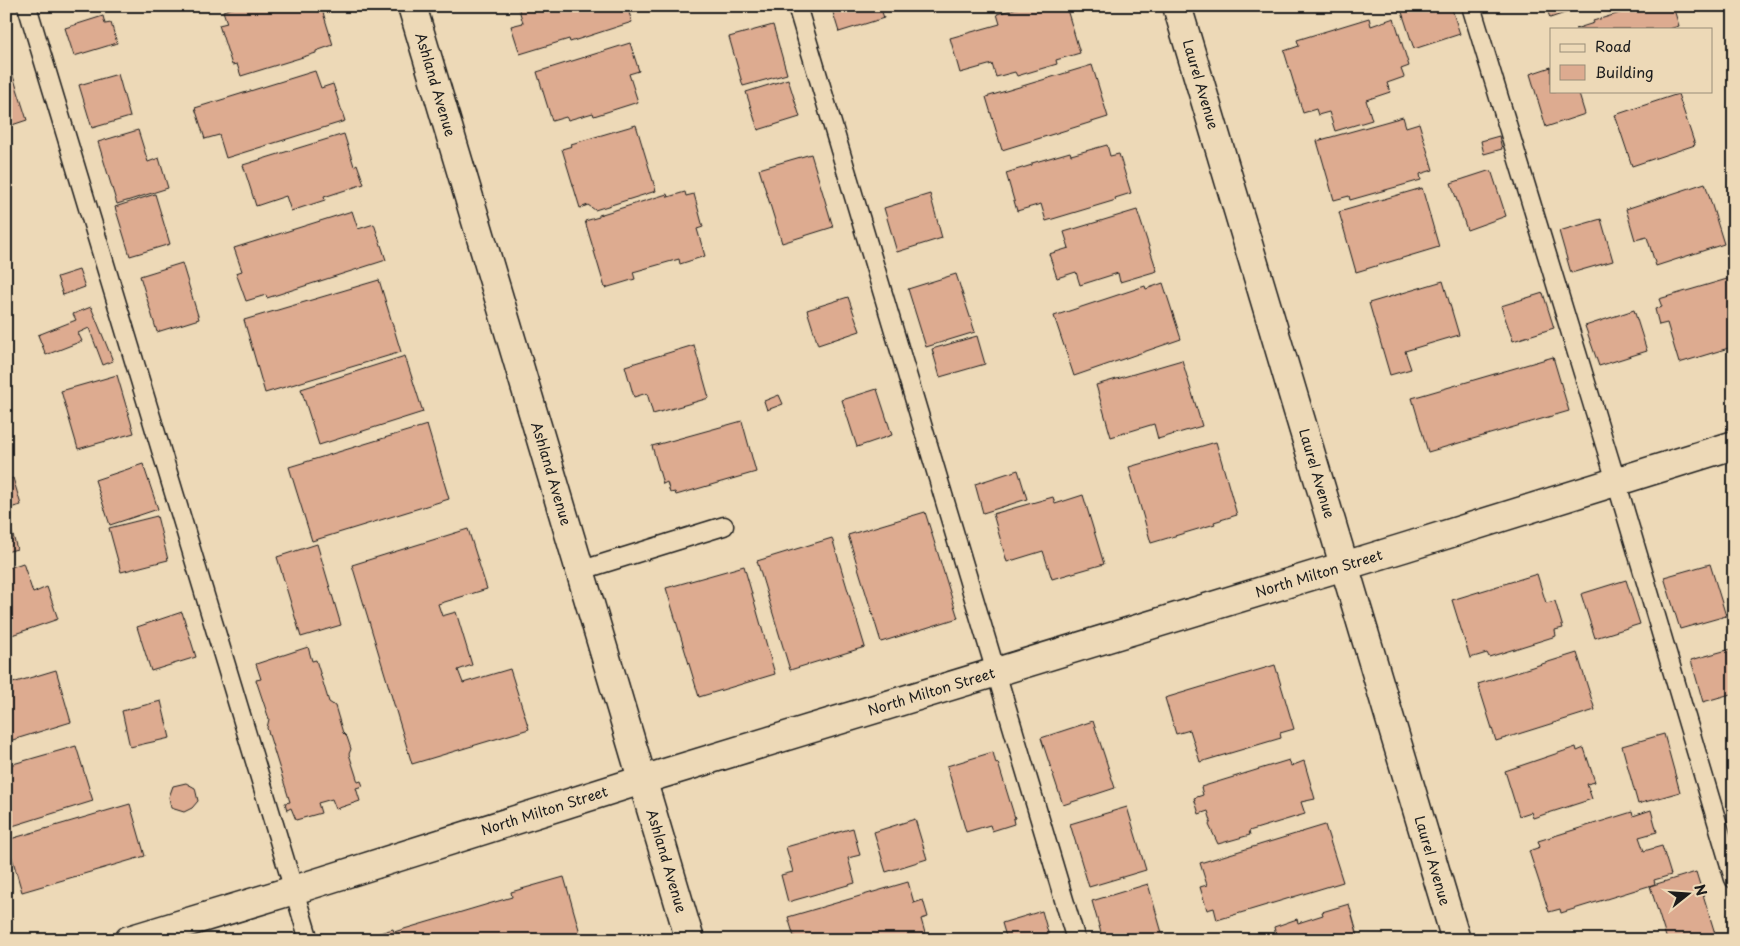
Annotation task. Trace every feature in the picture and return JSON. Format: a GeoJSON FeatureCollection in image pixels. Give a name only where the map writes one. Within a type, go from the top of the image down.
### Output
{"type":"FeatureCollection","features":[{"type":"Feature","properties":{"kind":"street","name":"Ashland Avenue"},"geometry":{"type":"LineString","coordinates":[[412,6],[690,940]]}},
{"type":"Feature","properties":{"kind":"street","name":"Laurel Avenue"},"geometry":{"type":"LineString","coordinates":[[1177,6],[1456,940]]}},
{"type":"Feature","properties":{"kind":"street","name":"North Milton Street"},"geometry":{"type":"LineString","coordinates":[[129,940],[642,780],[1734,445]]}},
{"type":"Feature","properties":{"kind":"lane"},"geometry":{"type":"LineString","coordinates":[[27,6],[309,940]]}},
{"type":"Feature","properties":{"kind":"lane"},"geometry":{"type":"LineString","coordinates":[[797,6],[1076,940]]}},
{"type":"Feature","properties":{"kind":"lane"},"geometry":{"type":"LineString","coordinates":[[1471,6],[1616,481],[1734,879]]}},
{"type":"Feature","properties":{"kind":"lane"},"geometry":{"type":"LineString","coordinates":[[579,572],[724,526]]}},
{"type":"Feature","properties":{"kind":"building"},"geometry":{"type":"Polygon","coordinates":[[[240,6],[321,6],[333,45],[316,51],[316,53],[241,76],[237,64],[232,65],[219,25],[227,23],[223,11],[240,6]]]}},
{"type":"Feature","properties":{"kind":"building"},"geometry":{"type":"Polygon","coordinates":[[[518,6],[627,6],[632,22],[570,42],[569,39],[520,54],[511,26],[523,23],[518,6]]]}},
{"type":"Feature","properties":{"kind":"building"},"geometry":{"type":"Polygon","coordinates":[[[831,6],[880,6],[884,18],[839,32],[831,6]]]}},
{"type":"Feature","properties":{"kind":"building"},"geometry":{"type":"Polygon","coordinates":[[[1024,6],[1066,6],[1080,53],[1056,60],[1057,64],[1017,76],[1015,72],[996,77],[992,64],[960,73],[950,38],[1000,24],[997,14],[1024,6]]]}},
{"type":"Feature","properties":{"kind":"building"},"geometry":{"type":"Polygon","coordinates":[[[1400,6],[1451,6],[1460,34],[1414,49],[1400,6]]]}},
{"type":"Feature","properties":{"kind":"building"},"geometry":{"type":"Polygon","coordinates":[[[1546,6],[1586,6],[1550,18],[1546,6]]]}},
{"type":"Feature","properties":{"kind":"building"},"geometry":{"type":"Polygon","coordinates":[[[1644,6],[1673,6],[1679,26],[1672,28],[1578,28],[1594,23],[1593,21],[1644,6]]]}},
{"type":"Feature","properties":{"kind":"building"},"geometry":{"type":"Polygon","coordinates":[[[103,16],[105,24],[111,23],[117,43],[74,56],[65,28],[103,16]]]}},
{"type":"Feature","properties":{"kind":"building"},"geometry":{"type":"Polygon","coordinates":[[[1369,18],[1371,26],[1394,18],[1409,66],[1401,69],[1404,77],[1387,83],[1390,92],[1366,100],[1372,120],[1335,131],[1329,112],[1318,115],[1316,109],[1303,113],[1284,51],[1299,46],[1297,40],[1369,18]]]}},
{"type":"Feature","properties":{"kind":"building"},"geometry":{"type":"Polygon","coordinates":[[[773,25],[787,74],[743,86],[729,37],[773,25]]]}},
{"type":"Feature","properties":{"kind":"building"},"geometry":{"type":"Polygon","coordinates":[[[630,43],[639,71],[629,74],[638,102],[594,116],[593,113],[568,120],[566,117],[552,121],[537,72],[630,43]]]}},
{"type":"Feature","properties":{"kind":"building"},"geometry":{"type":"Polygon","coordinates":[[[1092,65],[1108,117],[1002,150],[986,97],[1092,65]]]}},
{"type":"Feature","properties":{"kind":"building"},"geometry":{"type":"Polygon","coordinates":[[[1550,67],[1550,92],[1578,92],[1585,114],[1546,127],[1530,74],[1550,67]]]}},
{"type":"Feature","properties":{"kind":"building"},"geometry":{"type":"Polygon","coordinates":[[[315,71],[321,88],[333,84],[345,121],[226,158],[219,135],[205,139],[195,108],[315,71]]]}},
{"type":"Feature","properties":{"kind":"building"},"geometry":{"type":"Polygon","coordinates":[[[118,74],[130,117],[92,128],[79,85],[118,74]]]}},
{"type":"Feature","properties":{"kind":"building"},"geometry":{"type":"Polygon","coordinates":[[[13,76],[27,120],[6,127],[6,78],[13,76]]]}},
{"type":"Feature","properties":{"kind":"building"},"geometry":{"type":"Polygon","coordinates":[[[788,79],[800,117],[758,130],[746,92],[788,79]]]}},
{"type":"Feature","properties":{"kind":"building"},"geometry":{"type":"Polygon","coordinates":[[[1678,94],[1695,145],[1632,166],[1615,115],[1678,94]]]}},
{"type":"Feature","properties":{"kind":"building"},"geometry":{"type":"Polygon","coordinates":[[[1403,117],[1406,127],[1419,123],[1433,170],[1420,174],[1421,180],[1350,200],[1349,196],[1334,200],[1317,141],[1403,117]]]}},
{"type":"Feature","properties":{"kind":"building"},"geometry":{"type":"Polygon","coordinates":[[[636,125],[656,191],[595,210],[588,205],[580,208],[562,149],[572,146],[571,144],[636,125]]]}},
{"type":"Feature","properties":{"kind":"building"},"geometry":{"type":"Polygon","coordinates":[[[138,130],[148,162],[159,158],[168,188],[117,204],[98,142],[138,130]]]}},
{"type":"Feature","properties":{"kind":"building"},"geometry":{"type":"Polygon","coordinates":[[[344,134],[354,166],[357,164],[364,184],[324,197],[325,200],[291,211],[286,196],[256,206],[243,165],[344,134]]]}},
{"type":"Feature","properties":{"kind":"building"},"geometry":{"type":"Polygon","coordinates":[[[1499,136],[1502,149],[1484,154],[1481,141],[1499,136]]]}},
{"type":"Feature","properties":{"kind":"building"},"geometry":{"type":"Polygon","coordinates":[[[1107,145],[1110,156],[1119,154],[1131,193],[1115,198],[1116,200],[1046,221],[1041,204],[1017,211],[1006,173],[1070,152],[1071,155],[1107,145]]]}},
{"type":"Feature","properties":{"kind":"building"},"geometry":{"type":"Polygon","coordinates":[[[811,154],[833,227],[782,243],[759,169],[811,154]]]}},
{"type":"Feature","properties":{"kind":"building"},"geometry":{"type":"Polygon","coordinates":[[[1491,170],[1506,216],[1467,230],[1451,183],[1491,170]]]}},
{"type":"Feature","properties":{"kind":"building"},"geometry":{"type":"Polygon","coordinates":[[[1705,183],[1724,244],[1656,266],[1647,237],[1635,240],[1626,209],[1705,183]]]}},
{"type":"Feature","properties":{"kind":"building"},"geometry":{"type":"Polygon","coordinates":[[[1422,188],[1439,247],[1356,272],[1339,212],[1422,188]]]}},
{"type":"Feature","properties":{"kind":"building"},"geometry":{"type":"Polygon","coordinates":[[[685,192],[686,196],[694,194],[703,227],[697,229],[705,256],[680,264],[679,259],[633,272],[635,279],[605,288],[585,221],[667,194],[668,197],[685,192]]]}},
{"type":"Feature","properties":{"kind":"building"},"geometry":{"type":"Polygon","coordinates":[[[155,194],[170,244],[130,256],[115,207],[155,194]]]}},
{"type":"Feature","properties":{"kind":"building"},"geometry":{"type":"Polygon","coordinates":[[[930,194],[942,238],[897,252],[884,208],[930,194]]]}},
{"type":"Feature","properties":{"kind":"building"},"geometry":{"type":"Polygon","coordinates":[[[1137,210],[1157,271],[1120,282],[1118,273],[1080,285],[1076,272],[1057,278],[1049,254],[1069,248],[1064,232],[1137,210]]]}},
{"type":"Feature","properties":{"kind":"building"},"geometry":{"type":"Polygon","coordinates":[[[352,211],[358,229],[374,224],[386,260],[267,298],[266,295],[246,301],[236,273],[242,271],[234,248],[352,211]]]}},
{"type":"Feature","properties":{"kind":"building"},"geometry":{"type":"Polygon","coordinates":[[[1601,219],[1613,261],[1571,273],[1559,231],[1601,219]]]}},
{"type":"Feature","properties":{"kind":"building"},"geometry":{"type":"Polygon","coordinates":[[[182,263],[199,319],[157,332],[140,276],[182,263]]]}},
{"type":"Feature","properties":{"kind":"building"},"geometry":{"type":"Polygon","coordinates":[[[79,270],[85,287],[63,295],[57,277],[79,270]]]}},
{"type":"Feature","properties":{"kind":"building"},"geometry":{"type":"Polygon","coordinates":[[[956,274],[975,332],[926,347],[908,289],[956,274]]]}},
{"type":"Feature","properties":{"kind":"building"},"geometry":{"type":"Polygon","coordinates":[[[1734,277],[1734,341],[1730,342],[1732,347],[1679,363],[1667,323],[1659,325],[1655,309],[1662,307],[1659,299],[1734,277]]]}},
{"type":"Feature","properties":{"kind":"building"},"geometry":{"type":"Polygon","coordinates":[[[379,280],[401,352],[265,393],[244,320],[379,280]]]}},
{"type":"Feature","properties":{"kind":"building"},"geometry":{"type":"Polygon","coordinates":[[[1443,281],[1459,335],[1405,351],[1411,369],[1390,375],[1369,303],[1443,281]]]}},
{"type":"Feature","properties":{"kind":"building"},"geometry":{"type":"Polygon","coordinates":[[[1163,283],[1181,339],[1074,376],[1054,316],[1145,286],[1146,289],[1163,283]]]}},
{"type":"Feature","properties":{"kind":"building"},"geometry":{"type":"Polygon","coordinates":[[[1543,293],[1554,328],[1513,341],[1501,306],[1543,293]]]}},
{"type":"Feature","properties":{"kind":"building"},"geometry":{"type":"Polygon","coordinates":[[[848,297],[860,331],[818,345],[807,310],[848,297]]]}},
{"type":"Feature","properties":{"kind":"building"},"geometry":{"type":"Polygon","coordinates":[[[91,307],[113,361],[103,365],[89,328],[78,333],[82,341],[46,355],[38,335],[76,320],[73,314],[91,307]]]}},
{"type":"Feature","properties":{"kind":"building"},"geometry":{"type":"Polygon","coordinates":[[[1634,310],[1647,351],[1599,366],[1585,326],[1634,310]]]}},
{"type":"Feature","properties":{"kind":"building"},"geometry":{"type":"Polygon","coordinates":[[[977,336],[985,364],[940,377],[932,349],[977,336]]]}},
{"type":"Feature","properties":{"kind":"building"},"geometry":{"type":"Polygon","coordinates":[[[694,345],[709,398],[653,414],[647,393],[634,397],[625,366],[694,345]]]}},
{"type":"Feature","properties":{"kind":"building"},"geometry":{"type":"Polygon","coordinates":[[[405,356],[423,412],[319,445],[301,389],[405,356]]]}},
{"type":"Feature","properties":{"kind":"building"},"geometry":{"type":"Polygon","coordinates":[[[1553,357],[1569,411],[1428,452],[1412,398],[1553,357]]]}},
{"type":"Feature","properties":{"kind":"building"},"geometry":{"type":"Polygon","coordinates":[[[1182,360],[1202,426],[1158,439],[1154,424],[1111,437],[1096,385],[1182,360]]]}},
{"type":"Feature","properties":{"kind":"building"},"geometry":{"type":"Polygon","coordinates":[[[117,375],[134,433],[78,449],[61,391],[117,375]]]}},
{"type":"Feature","properties":{"kind":"building"},"geometry":{"type":"Polygon","coordinates":[[[877,389],[892,435],[857,447],[842,400],[877,389]]]}},
{"type":"Feature","properties":{"kind":"building"},"geometry":{"type":"Polygon","coordinates":[[[779,395],[783,404],[767,410],[764,401],[779,395]]]}},
{"type":"Feature","properties":{"kind":"building"},"geometry":{"type":"Polygon","coordinates":[[[742,421],[756,472],[676,495],[675,492],[670,493],[667,482],[663,484],[652,446],[742,421]]]}},
{"type":"Feature","properties":{"kind":"building"},"geometry":{"type":"Polygon","coordinates":[[[427,425],[449,499],[312,541],[289,467],[427,425]]]}},
{"type":"Feature","properties":{"kind":"building"},"geometry":{"type":"Polygon","coordinates":[[[1216,442],[1237,515],[1214,522],[1215,524],[1151,543],[1129,467],[1216,442]]]}},
{"type":"Feature","properties":{"kind":"building"},"geometry":{"type":"Polygon","coordinates":[[[143,464],[158,509],[110,525],[95,480],[143,464]]]}},
{"type":"Feature","properties":{"kind":"building"},"geometry":{"type":"Polygon","coordinates":[[[1018,470],[1027,499],[983,513],[975,484],[1018,470]]]}},
{"type":"Feature","properties":{"kind":"building"},"geometry":{"type":"Polygon","coordinates":[[[13,478],[21,505],[6,509],[6,481],[13,478]]]}},
{"type":"Feature","properties":{"kind":"building"},"geometry":{"type":"Polygon","coordinates":[[[1083,495],[1104,564],[1052,579],[1043,551],[1007,562],[993,514],[1053,497],[1055,504],[1083,495]]]}},
{"type":"Feature","properties":{"kind":"building"},"geometry":{"type":"Polygon","coordinates":[[[6,512],[17,549],[6,552],[6,512]]]}},
{"type":"Feature","properties":{"kind":"building"},"geometry":{"type":"Polygon","coordinates":[[[925,512],[958,618],[881,642],[848,535],[925,512]]]}},
{"type":"Feature","properties":{"kind":"building"},"geometry":{"type":"Polygon","coordinates":[[[157,516],[168,560],[121,572],[109,528],[157,516]]]}},
{"type":"Feature","properties":{"kind":"building"},"geometry":{"type":"Polygon","coordinates":[[[468,529],[487,589],[438,604],[442,616],[456,612],[472,665],[458,670],[463,683],[510,669],[529,729],[412,764],[352,565],[468,529]]]}},
{"type":"Feature","properties":{"kind":"building"},"geometry":{"type":"Polygon","coordinates":[[[832,538],[865,647],[790,670],[757,561],[832,538]]]}},
{"type":"Feature","properties":{"kind":"building"},"geometry":{"type":"Polygon","coordinates":[[[317,544],[341,625],[301,637],[277,557],[317,544]]]}},
{"type":"Feature","properties":{"kind":"building"},"geometry":{"type":"Polygon","coordinates":[[[23,563],[33,593],[47,587],[58,619],[6,637],[6,569],[23,563]]]}},
{"type":"Feature","properties":{"kind":"building"},"geometry":{"type":"Polygon","coordinates":[[[1710,564],[1726,616],[1680,629],[1664,577],[1710,564]]]}},
{"type":"Feature","properties":{"kind":"building"},"geometry":{"type":"Polygon","coordinates":[[[744,566],[775,674],[699,697],[666,588],[744,566]]]}},
{"type":"Feature","properties":{"kind":"building"},"geometry":{"type":"Polygon","coordinates":[[[1537,574],[1546,603],[1555,601],[1563,628],[1555,630],[1556,636],[1489,657],[1487,653],[1470,658],[1452,600],[1537,574]]]}},
{"type":"Feature","properties":{"kind":"building"},"geometry":{"type":"Polygon","coordinates":[[[1626,580],[1640,624],[1595,638],[1581,594],[1626,580]]]}},
{"type":"Feature","properties":{"kind":"building"},"geometry":{"type":"Polygon","coordinates":[[[182,612],[196,657],[151,671],[137,627],[182,612]]]}},
{"type":"Feature","properties":{"kind":"building"},"geometry":{"type":"Polygon","coordinates":[[[308,647],[312,661],[316,660],[329,702],[335,706],[343,733],[347,737],[351,749],[349,754],[358,782],[361,781],[363,786],[356,788],[360,801],[336,809],[332,799],[318,803],[321,813],[296,820],[291,808],[287,810],[285,803],[290,802],[267,728],[269,719],[256,680],[261,679],[256,664],[308,647]]]}},
{"type":"Feature","properties":{"kind":"building"},"geometry":{"type":"Polygon","coordinates":[[[1731,649],[1734,657],[1734,693],[1703,702],[1691,660],[1731,649]]]}},
{"type":"Feature","properties":{"kind":"building"},"geometry":{"type":"Polygon","coordinates":[[[1577,653],[1595,710],[1496,741],[1478,684],[1577,653]]]}},
{"type":"Feature","properties":{"kind":"building"},"geometry":{"type":"Polygon","coordinates":[[[1275,665],[1294,729],[1280,733],[1281,738],[1200,762],[1190,730],[1176,734],[1165,698],[1275,665]]]}},
{"type":"Feature","properties":{"kind":"building"},"geometry":{"type":"Polygon","coordinates":[[[56,670],[71,722],[6,742],[6,685],[56,670]]]}},
{"type":"Feature","properties":{"kind":"building"},"geometry":{"type":"Polygon","coordinates":[[[161,701],[170,738],[130,747],[122,711],[161,701]]]}},
{"type":"Feature","properties":{"kind":"building"},"geometry":{"type":"Polygon","coordinates":[[[1093,721],[1115,788],[1063,805],[1041,738],[1093,721]]]}},
{"type":"Feature","properties":{"kind":"building"},"geometry":{"type":"Polygon","coordinates":[[[1664,734],[1680,792],[1638,804],[1622,746],[1664,734]]]}},
{"type":"Feature","properties":{"kind":"building"},"geometry":{"type":"Polygon","coordinates":[[[76,746],[93,801],[6,828],[6,766],[76,746]]]}},
{"type":"Feature","properties":{"kind":"building"},"geometry":{"type":"Polygon","coordinates":[[[1576,747],[1577,751],[1584,748],[1595,782],[1587,784],[1592,799],[1533,818],[1531,812],[1519,816],[1505,771],[1576,747]]]}},
{"type":"Feature","properties":{"kind":"building"},"geometry":{"type":"Polygon","coordinates":[[[993,752],[1015,818],[1013,819],[1014,824],[992,831],[990,825],[966,832],[947,766],[993,752]]]}},
{"type":"Feature","properties":{"kind":"building"},"geometry":{"type":"Polygon","coordinates":[[[1289,760],[1291,766],[1304,761],[1315,799],[1301,802],[1305,814],[1249,831],[1250,835],[1218,844],[1209,825],[1211,821],[1208,811],[1199,814],[1194,798],[1203,795],[1201,787],[1289,760]]]}},
{"type":"Feature","properties":{"kind":"building"},"geometry":{"type":"Polygon","coordinates":[[[186,783],[195,788],[198,801],[192,808],[184,812],[171,808],[169,797],[173,786],[186,783]]]}},
{"type":"Feature","properties":{"kind":"building"},"geometry":{"type":"Polygon","coordinates":[[[130,804],[145,856],[22,892],[7,840],[130,804]]]}},
{"type":"Feature","properties":{"kind":"building"},"geometry":{"type":"Polygon","coordinates":[[[1127,807],[1146,870],[1089,887],[1070,824],[1127,807]]]}},
{"type":"Feature","properties":{"kind":"building"},"geometry":{"type":"Polygon","coordinates":[[[1651,810],[1657,832],[1639,837],[1644,851],[1662,846],[1671,875],[1654,880],[1655,884],[1561,913],[1560,909],[1549,912],[1529,851],[1540,847],[1538,841],[1632,812],[1633,816],[1651,810]]]}},
{"type":"Feature","properties":{"kind":"building"},"geometry":{"type":"Polygon","coordinates":[[[915,819],[927,859],[886,872],[874,832],[915,819]]]}},
{"type":"Feature","properties":{"kind":"building"},"geometry":{"type":"Polygon","coordinates":[[[1325,825],[1343,882],[1217,920],[1214,908],[1207,910],[1200,887],[1207,885],[1200,863],[1325,825]]]}},
{"type":"Feature","properties":{"kind":"building"},"geometry":{"type":"Polygon","coordinates":[[[853,828],[860,855],[848,858],[855,883],[788,902],[781,875],[793,872],[786,847],[853,828]]]}},
{"type":"Feature","properties":{"kind":"building"},"geometry":{"type":"Polygon","coordinates":[[[1696,872],[1717,940],[1667,940],[1650,886],[1696,872]]]}},
{"type":"Feature","properties":{"kind":"building"},"geometry":{"type":"Polygon","coordinates":[[[564,877],[582,940],[356,940],[393,929],[394,932],[512,897],[511,892],[564,877]]]}},
{"type":"Feature","properties":{"kind":"building"},"geometry":{"type":"Polygon","coordinates":[[[908,882],[914,903],[923,900],[928,917],[921,919],[927,940],[795,940],[788,917],[908,882]]]}},
{"type":"Feature","properties":{"kind":"building"},"geometry":{"type":"Polygon","coordinates":[[[1148,884],[1164,940],[1103,940],[1092,901],[1148,884]]]}},
{"type":"Feature","properties":{"kind":"building"},"geometry":{"type":"Polygon","coordinates":[[[1349,904],[1359,940],[1277,940],[1274,927],[1297,919],[1298,923],[1323,915],[1322,912],[1349,904]]]}},
{"type":"Feature","properties":{"kind":"building"},"geometry":{"type":"Polygon","coordinates":[[[1042,911],[1050,940],[1007,940],[1002,923],[1042,911]]]}}]}
